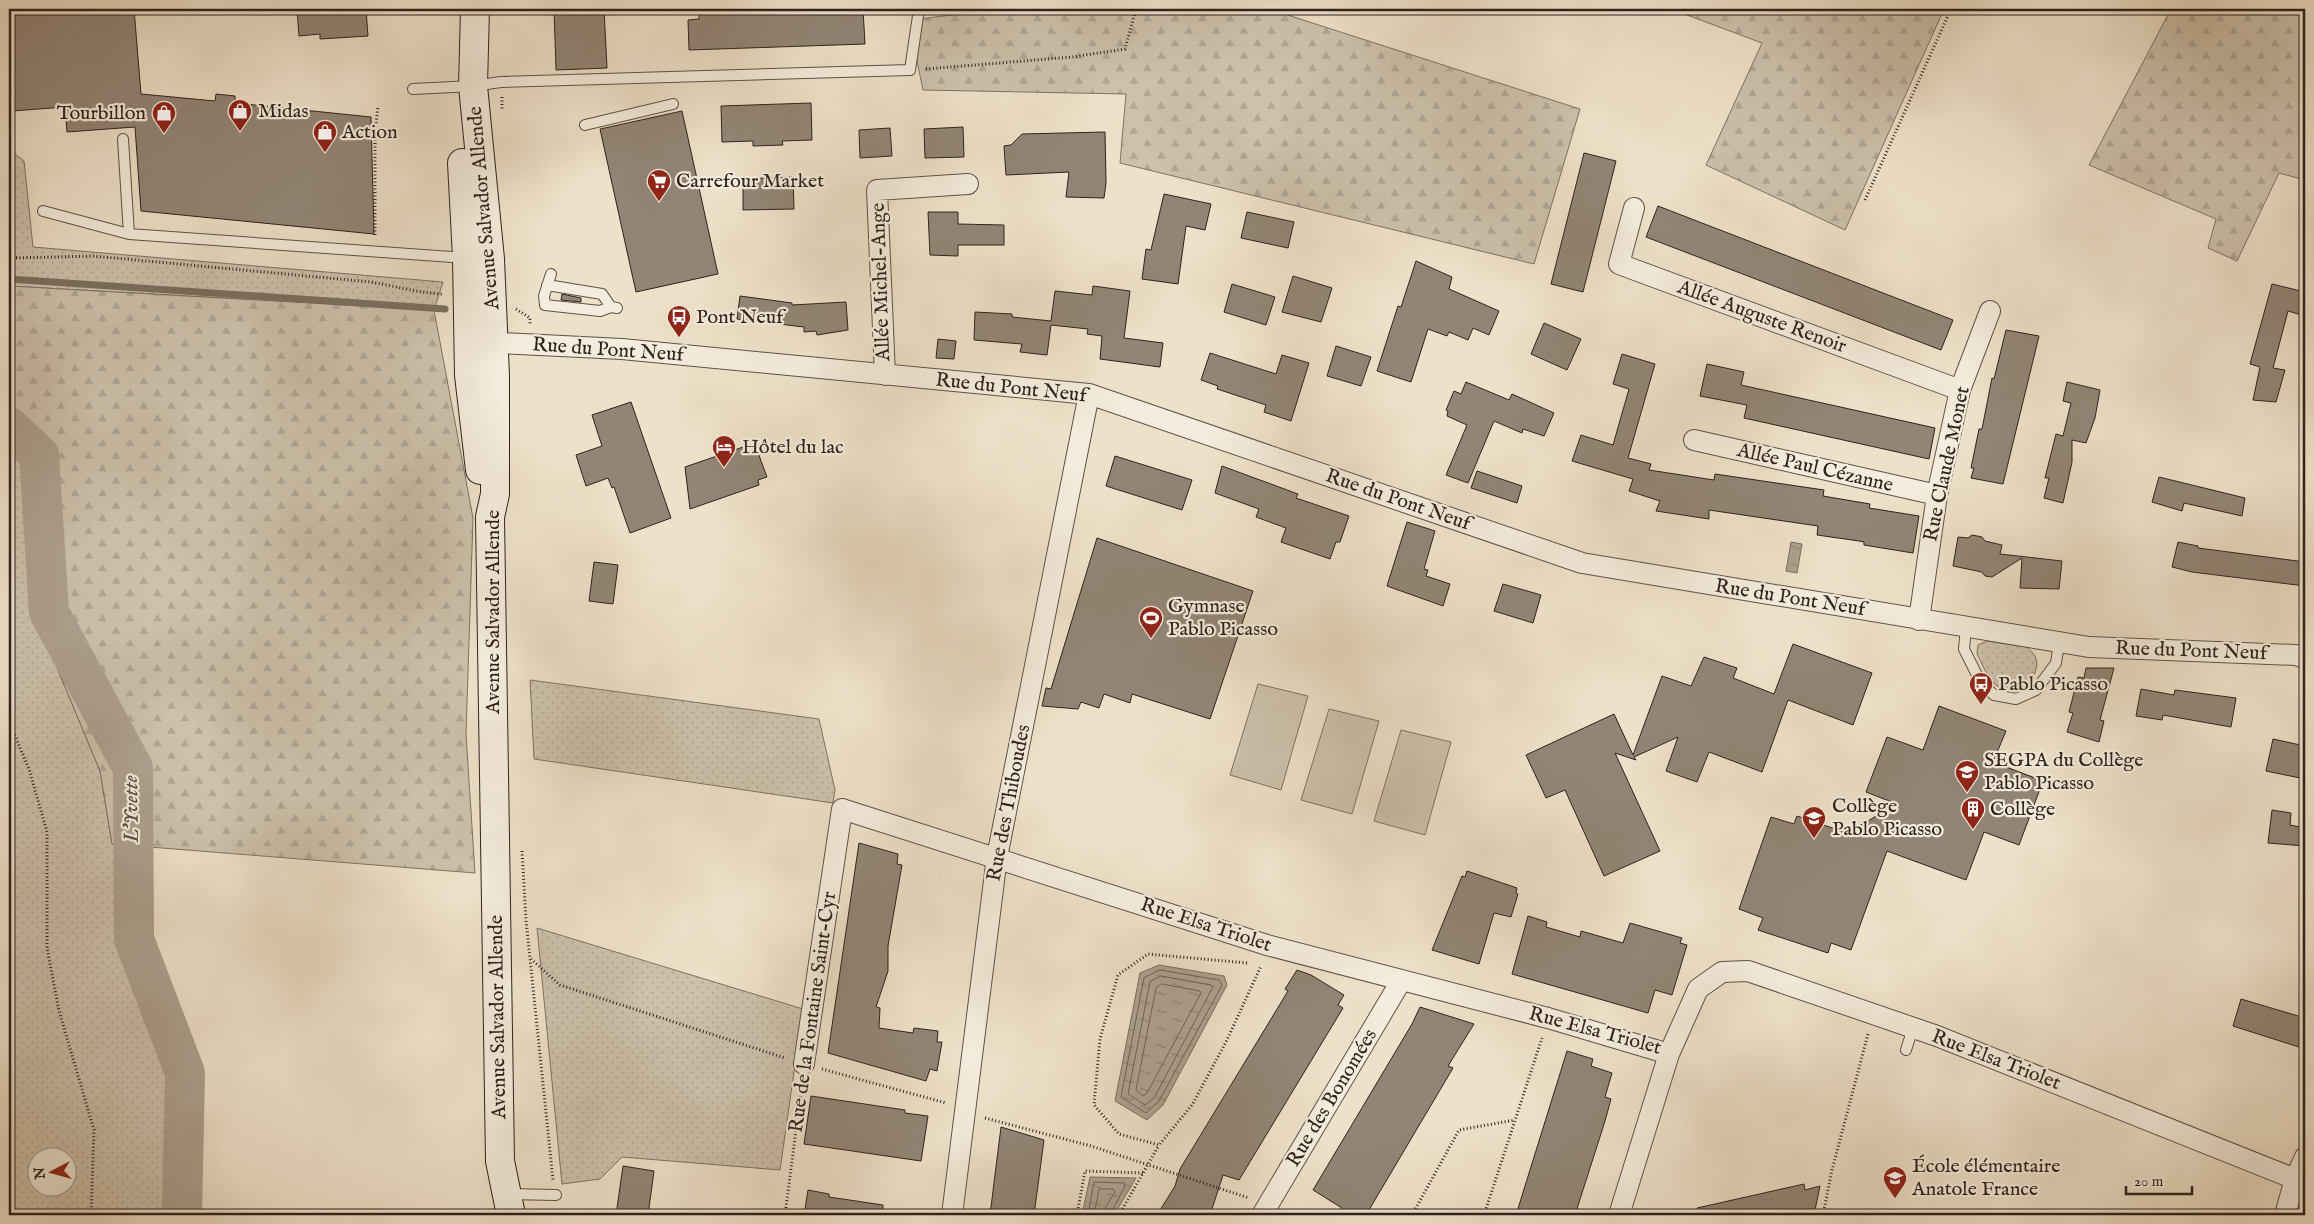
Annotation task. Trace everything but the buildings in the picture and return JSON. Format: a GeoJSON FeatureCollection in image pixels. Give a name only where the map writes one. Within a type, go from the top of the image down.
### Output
{"type":"FeatureCollection","features":[{"type":"Feature","properties":{"kind":"main road"},"geometry":{"type":"LineString","coordinates":[[458,9],[465,86],[467,258],[481,342]]}},
{"type":"Feature","properties":{"kind":"main road","name":"Avenue Salvador Allende"},"geometry":{"type":"LineString","coordinates":[[475,9],[465,86],[490,260],[481,342],[495,494],[490,517],[500,1161],[509,1205]]}},
{"type":"Feature","properties":{"kind":"street","name":"Allée Michel-Ange"},"geometry":{"type":"LineString","coordinates":[[885,375],[877,190],[968,184]]}},
{"type":"Feature","properties":{"kind":"street","name":"Allée Auguste Renoir"},"geometry":{"type":"LineString","coordinates":[[1634,208],[1618,264],[1960,390]]}},
{"type":"Feature","properties":{"kind":"street","name":"Rue Claude Monet"},"geometry":{"type":"LineString","coordinates":[[1918,620],[1937,495],[1960,390],[1990,311]]}},
{"type":"Feature","properties":{"kind":"street","name":"Rue du Pont Neuf"},"geometry":{"type":"LineString","coordinates":[[481,342],[622,349],[1089,394],[1582,563],[2060,643],[2112,649],[2296,655],[2305,658]]}},
{"type":"Feature","properties":{"kind":"street","name":"Rue des Thiboudes"},"geometry":{"type":"LineString","coordinates":[[952,1215],[997,857],[1089,394]]}},
{"type":"Feature","properties":{"kind":"street","name":"Allée Paul Cézanne"},"geometry":{"type":"LineString","coordinates":[[1694,440],[1937,495]]}},
{"type":"Feature","properties":{"kind":"street","name":"Rue Elsa Triolet"},"geometry":{"type":"LineString","coordinates":[[842,809],[997,857],[1267,945],[1548,1018],[1668,1054],[1698,990],[1722,972],[1748,971],[1913,1028],[2300,1181]]}},
{"type":"Feature","properties":{"kind":"street","name":"Rue de la Fontaine Saint-Cyr"},"geometry":{"type":"LineString","coordinates":[[804,1064],[842,809]]}},
{"type":"Feature","properties":{"kind":"street","name":"Rue des Bonomées"},"geometry":{"type":"LineString","coordinates":[[1265,1210],[1401,981]]}},
{"type":"Feature","properties":{"kind":"street"},"geometry":{"type":"LineString","coordinates":[[1619,1215],[1668,1054]]}},
{"type":"Feature","properties":{"kind":"street"},"geometry":{"type":"LineString","coordinates":[[2285,1215],[2300,1181],[2305,1157]]}},
{"type":"Feature","properties":{"kind":"lane"},"geometry":{"type":"LineString","coordinates":[[413,89],[511,82],[910,70],[918,9]]}},
{"type":"Feature","properties":{"kind":"lane"},"geometry":{"type":"LineString","coordinates":[[585,125],[673,104]]}},
{"type":"Feature","properties":{"kind":"lane"},"geometry":{"type":"LineString","coordinates":[[123,139],[129,234]]}},
{"type":"Feature","properties":{"kind":"lane"},"geometry":{"type":"LineString","coordinates":[[43,211],[129,234],[467,258]]}},
{"type":"Feature","properties":{"kind":"lane"},"geometry":{"type":"LineString","coordinates":[[547,285],[602,294],[614,307],[600,311],[545,305],[544,296],[547,285],[550,274]]}},
{"type":"Feature","properties":{"kind":"lane"},"geometry":{"type":"LineString","coordinates":[[1966,627],[1964,649],[1981,683],[1994,695],[2016,699],[2036,690],[2056,664],[2060,643]]}},
{"type":"Feature","properties":{"kind":"lane"},"geometry":{"type":"LineString","coordinates":[[1906,1050],[1913,1028]]}},
{"type":"Feature","properties":{"kind":"lane"},"geometry":{"type":"LineString","coordinates":[[509,1205],[556,1195]]}},
{"type":"Feature","properties":{"kind":"path"},"geometry":{"type":"LineString","coordinates":[[910,70],[1072,57],[1126,49],[1136,9]]}},
{"type":"Feature","properties":{"kind":"path"},"geometry":{"type":"LineString","coordinates":[[1865,200],[1951,9]]}},
{"type":"Feature","properties":{"kind":"path"},"geometry":{"type":"LineString","coordinates":[[378,106],[375,133],[375,240],[389,253]]}},
{"type":"Feature","properties":{"kind":"path"},"geometry":{"type":"LineString","coordinates":[[9,258],[93,256],[370,282],[403,287],[420,293],[447,295]]}},
{"type":"Feature","properties":{"kind":"path"},"geometry":{"type":"LineString","coordinates":[[512,306],[530,318],[530,344]]}},
{"type":"Feature","properties":{"kind":"path"},"geometry":{"type":"LineString","coordinates":[[9,722],[29,769],[47,832],[47,948],[59,1011],[94,1130],[91,1215]]}},
{"type":"Feature","properties":{"kind":"path"},"geometry":{"type":"LineString","coordinates":[[522,843],[530,958],[556,1195]]}},
{"type":"Feature","properties":{"kind":"path"},"geometry":{"type":"LineString","coordinates":[[1119,1215],[1159,1145],[1192,1105],[1226,1042],[1261,966],[1267,945]]}},
{"type":"Feature","properties":{"kind":"path"},"geometry":{"type":"LineString","coordinates":[[1159,1145],[1119,1134],[1094,1105],[1100,1039],[1118,975],[1148,954],[1235,960],[1261,966]]}},
{"type":"Feature","properties":{"kind":"path"},"geometry":{"type":"LineString","coordinates":[[530,958],[560,985],[804,1064]]}},
{"type":"Feature","properties":{"kind":"path"},"geometry":{"type":"LineString","coordinates":[[1823,1215],[1832,1170],[1873,1014]]}},
{"type":"Feature","properties":{"kind":"path"},"geometry":{"type":"LineString","coordinates":[[1484,1215],[1548,1018]]}},
{"type":"Feature","properties":{"kind":"path","name":"Rue de la Fontaine Saint-Cyr"},"geometry":{"type":"LineString","coordinates":[[785,1215],[804,1064]]}},
{"type":"Feature","properties":{"kind":"path"},"geometry":{"type":"LineString","coordinates":[[1412,1215],[1459,1130],[1515,1120]]}},
{"type":"Feature","properties":{"kind":"path"},"geometry":{"type":"LineString","coordinates":[[1091,1146],[1265,1210]]}},
{"type":"Feature","properties":{"kind":"path"},"geometry":{"type":"LineString","coordinates":[[1077,1215],[1085,1171],[1143,1173]]}},
{"type":"Feature","properties":{"kind":"green space"},"geometry":{"type":"Polygon","coordinates":[[[1003,9],[1269,9],[1580,109],[1534,264],[1120,163],[1126,94],[923,90],[915,51],[918,19],[1003,9]]]}},
{"type":"Feature","properties":{"kind":"green space"},"geometry":{"type":"Polygon","coordinates":[[[1671,9],[1944,9],[1845,230],[1706,165],[1762,43],[1671,9]]]}},
{"type":"Feature","properties":{"kind":"green space"},"geometry":{"type":"Polygon","coordinates":[[[2171,9],[2305,9],[2305,180],[2279,173],[2237,261],[2208,248],[2216,219],[2089,165],[2171,9]]]}},
{"type":"Feature","properties":{"kind":"green space"},"geometry":{"type":"Polygon","coordinates":[[[9,149],[24,161],[33,247],[443,282],[434,310],[9,286],[9,149]]]}},
{"type":"Feature","properties":{"kind":"green space"},"geometry":{"type":"Polygon","coordinates":[[[9,286],[434,310],[473,518],[466,734],[475,873],[112,844],[100,771],[36,617],[31,558],[30,488],[20,453],[9,443],[9,286]]]}},
{"type":"Feature","properties":{"kind":"green space"},"geometry":{"type":"Polygon","coordinates":[[[9,443],[20,453],[30,488],[31,558],[36,617],[100,771],[112,844],[143,847],[142,934],[196,1068],[193,1215],[9,1215],[9,443]]]}},
{"type":"Feature","properties":{"kind":"green space"},"geometry":{"type":"Polygon","coordinates":[[[1987,641],[2027,647],[2035,656],[2037,664],[2032,678],[2018,688],[2003,689],[1996,685],[1987,674],[1977,654],[1978,645],[1987,641]]]}},
{"type":"Feature","properties":{"kind":"green space"},"geometry":{"type":"Polygon","coordinates":[[[530,680],[819,719],[835,790],[833,803],[534,759],[530,680]]]}},
{"type":"Feature","properties":{"kind":"green space"},"geometry":{"type":"Polygon","coordinates":[[[1258,684],[1308,696],[1281,790],[1230,775],[1258,684]]]}},
{"type":"Feature","properties":{"kind":"green space"},"geometry":{"type":"Polygon","coordinates":[[[1329,709],[1379,721],[1352,814],[1301,800],[1329,709]]]}},
{"type":"Feature","properties":{"kind":"green space"},"geometry":{"type":"Polygon","coordinates":[[[1401,730],[1451,742],[1425,835],[1374,821],[1401,730]]]}},
{"type":"Feature","properties":{"kind":"green space"},"geometry":{"type":"Polygon","coordinates":[[[537,928],[803,1009],[780,1170],[622,1157],[600,1179],[562,1184],[537,928]]]}},
{"type":"Feature","properties":{"kind":"water"},"geometry":{"type":"Polygon","coordinates":[[[1791,542],[1802,544],[1797,573],[1786,571],[1791,542]]]}},
{"type":"Feature","properties":{"kind":"water"},"geometry":{"type":"Polygon","coordinates":[[[1159,965],[1224,976],[1227,985],[1163,1105],[1147,1120],[1115,1101],[1140,973],[1159,965]]]}},
{"type":"Feature","properties":{"kind":"water"},"geometry":{"type":"Polygon","coordinates":[[[1090,1177],[1136,1178],[1114,1215],[1082,1215],[1090,1177]]]}},
{"type":"Feature","properties":{"kind":"waterway"},"geometry":{"type":"LineString","coordinates":[[9,279],[445,309]]}},
{"type":"Feature","properties":{"kind":"waterway","name":"L'Yvette"},"geometry":{"type":"LineString","coordinates":[[9,427],[39,455],[49,612],[133,768],[134,939],[185,1073],[182,1215]]}},
{"type":"Feature","properties":{"kind":"place","name":"Midas"},"geometry":{"type":"Point","coordinates":[240,132]}},
{"type":"Feature","properties":{"kind":"place","name":"Tourbillon"},"geometry":{"type":"Point","coordinates":[164,134]}},
{"type":"Feature","properties":{"kind":"place","name":"Action"},"geometry":{"type":"Point","coordinates":[325,153]}},
{"type":"Feature","properties":{"kind":"place","name":"Carrefour Market"},"geometry":{"type":"Point","coordinates":[659,202]}},
{"type":"Feature","properties":{"kind":"place","name":"Pont Neuf"},"geometry":{"type":"Point","coordinates":[679,338]}},
{"type":"Feature","properties":{"kind":"place","name":"Hôtel du lac"},"geometry":{"type":"Point","coordinates":[724,468]}},
{"type":"Feature","properties":{"kind":"place","name":"Gymnase Pablo Picasso"},"geometry":{"type":"Point","coordinates":[1151,639]}},
{"type":"Feature","properties":{"kind":"place","name":"Pablo Picasso"},"geometry":{"type":"Point","coordinates":[1981,705]}},
{"type":"Feature","properties":{"kind":"place","name":"SEGPA du Collège Pablo Picasso"},"geometry":{"type":"Point","coordinates":[1967,793]}},
{"type":"Feature","properties":{"kind":"place","name":"Collège"},"geometry":{"type":"Point","coordinates":[1973,830]}},
{"type":"Feature","properties":{"kind":"place","name":"Collège Pablo Picasso"},"geometry":{"type":"Point","coordinates":[1814,839]}},
{"type":"Feature","properties":{"kind":"place","name":"École élémentaire Anatole France"},"geometry":{"type":"Point","coordinates":[1895,1199]}}]}
